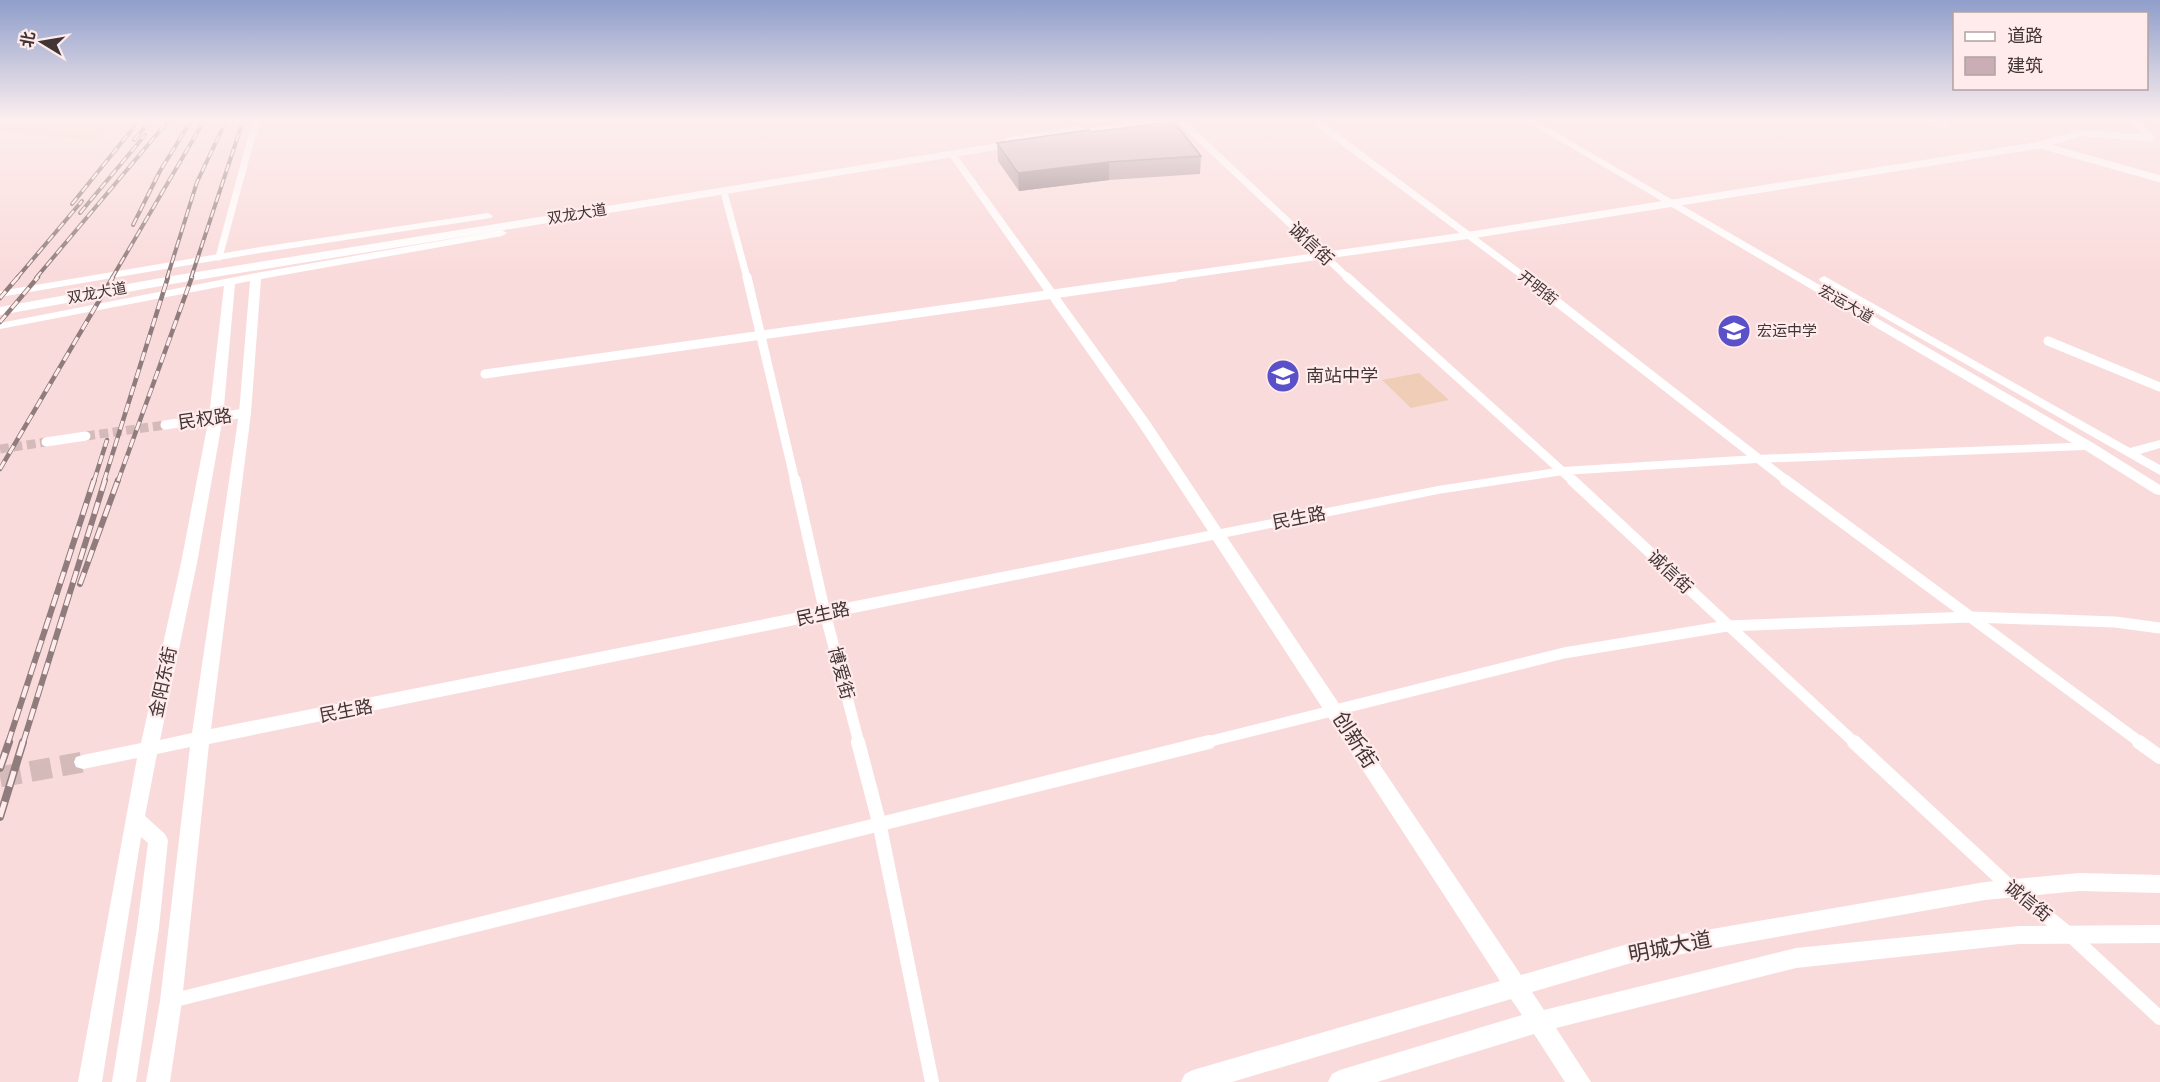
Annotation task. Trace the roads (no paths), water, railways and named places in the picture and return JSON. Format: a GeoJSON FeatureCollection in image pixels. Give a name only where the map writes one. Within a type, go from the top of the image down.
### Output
{"type":"FeatureCollection","features":[{"type":"Feature","properties":{"kind":"highway","name":"双龙大道"},"geometry":{"type":"LineString","coordinates":[[488,216],[782,171]]}},
{"type":"Feature","properties":{"kind":"highway","name":"双龙大道"},"geometry":{"type":"LineString","coordinates":[[0,304],[197,268],[663,198],[808,171]]}},
{"type":"Feature","properties":{"kind":"highway","name":"双龙大道"},"geometry":{"type":"LineString","coordinates":[[0,311],[818,171]]}},
{"type":"Feature","properties":{"kind":"highway","name":"双龙大道"},"geometry":{"type":"LineString","coordinates":[[502,233],[869,171]]}},
{"type":"Feature","properties":{"kind":"street"},"geometry":{"type":"LineString","coordinates":[[219,257],[242,171]]}},
{"type":"Feature","properties":{"kind":"street","name":"创新街"},"geometry":{"type":"LineString","coordinates":[[964,171],[1128,400],[1579,1082]]}},
{"type":"Feature","properties":{"kind":"street","name":"诚信街"},"geometry":{"type":"LineString","coordinates":[[1235,171],[1323,256],[1563,471],[2011,888],[2069,934],[2160,1018]]}},
{"type":"Feature","properties":{"kind":"street","name":"开明街"},"geometry":{"type":"LineString","coordinates":[[1384,171],[1471,235],[1757,459],[2160,757]]}},
{"type":"Feature","properties":{"kind":"street","name":"宏运大道"},"geometry":{"type":"LineString","coordinates":[[1616,171],[2088,446],[2160,492]]}},
{"type":"Feature","properties":{"kind":"street","name":"宏运大道"},"geometry":{"type":"LineString","coordinates":[[1634,171],[2160,471]]}},
{"type":"Feature","properties":{"kind":"street"},"geometry":{"type":"LineString","coordinates":[[485,374],[1052,296],[1471,235],[1869,171]]}},
{"type":"Feature","properties":{"kind":"street"},"geometry":{"type":"LineString","coordinates":[[2134,171],[2160,179]]}},
{"type":"Feature","properties":{"kind":"street","name":"博爱街"},"geometry":{"type":"LineString","coordinates":[[725,196],[763,336],[825,613],[879,822],[932,1082]]}},
{"type":"Feature","properties":{"kind":"street"},"geometry":{"type":"LineString","coordinates":[[0,294],[219,257],[488,216]]}},
{"type":"Feature","properties":{"kind":"street"},"geometry":{"type":"LineString","coordinates":[[0,326],[256,276],[502,233]]}},
{"type":"Feature","properties":{"kind":"street"},"geometry":{"type":"LineString","coordinates":[[197,268],[340,239]]}},
{"type":"Feature","properties":{"kind":"street"},"geometry":{"type":"LineString","coordinates":[[158,1082],[171,1001],[200,740],[245,413],[256,276]]}},
{"type":"Feature","properties":{"kind":"street","name":"金阳东街"},"geometry":{"type":"LineString","coordinates":[[90,1082],[135,819],[189,563],[216,417],[230,282]]}},
{"type":"Feature","properties":{"kind":"street"},"geometry":{"type":"LineString","coordinates":[[2048,340],[2160,387]]}},
{"type":"Feature","properties":{"kind":"street","name":"民权路"},"geometry":{"type":"LineString","coordinates":[[165,425],[245,413]]}},
{"type":"Feature","properties":{"kind":"street"},"geometry":{"type":"LineString","coordinates":[[46,442],[86,436]]}},
{"type":"Feature","properties":{"kind":"street"},"geometry":{"type":"LineString","coordinates":[[2129,453],[2160,444]]}},
{"type":"Feature","properties":{"kind":"street","name":"民生路"},"geometry":{"type":"LineString","coordinates":[[83,762],[1438,490],[1563,471],[1757,459],[2088,446]]}},
{"type":"Feature","properties":{"kind":"street"},"geometry":{"type":"LineString","coordinates":[[171,1001],[879,822],[1564,653],[1727,626],[1971,617],[2115,622],[2160,628]]}},
{"type":"Feature","properties":{"kind":"street"},"geometry":{"type":"LineString","coordinates":[[124,1079],[148,928],[158,840],[135,819]]}},
{"type":"Feature","properties":{"kind":"street","name":"明城大道"},"geometry":{"type":"LineString","coordinates":[[1193,1082],[1631,953],[2011,888],[2079,882],[2160,884]]}},
{"type":"Feature","properties":{"kind":"street","name":"明城大道"},"geometry":{"type":"LineString","coordinates":[[1340,1082],[1539,1022],[1797,958],[2019,935],[2160,934]]}},
{"type":"Feature","properties":{"kind":"tunnel"},"geometry":{"type":"LineString","coordinates":[[86,436],[165,425]]}},
{"type":"Feature","properties":{"kind":"tunnel"},"geometry":{"type":"LineString","coordinates":[[0,449],[46,442]]}},
{"type":"Feature","properties":{"kind":"tunnel"},"geometry":{"type":"LineString","coordinates":[[0,777],[83,762]]}},
{"type":"Feature","properties":{"kind":"railway"},"geometry":{"type":"LineString","coordinates":[[72,204],[98,171]]}},
{"type":"Feature","properties":{"kind":"railway"},"geometry":{"type":"LineString","coordinates":[[80,213],[115,171]]}},
{"type":"Feature","properties":{"kind":"railway"},"geometry":{"type":"LineString","coordinates":[[36,278],[126,171]]}},
{"type":"Feature","properties":{"kind":"railway"},"geometry":{"type":"LineString","coordinates":[[133,225],[160,171]]}},
{"type":"Feature","properties":{"kind":"railway"},"geometry":{"type":"LineString","coordinates":[[112,278],[174,171]]}},
{"type":"Feature","properties":{"kind":"railway"},"geometry":{"type":"LineString","coordinates":[[167,278],[202,171]]}},
{"type":"Feature","properties":{"kind":"railway"},"geometry":{"type":"LineString","coordinates":[[191,278],[226,171]]}},
{"type":"Feature","properties":{"kind":"railway"},"geometry":{"type":"LineString","coordinates":[[17,278],[82,201]]}},
{"type":"Feature","properties":{"kind":"railway"},"geometry":{"type":"LineString","coordinates":[[0,298],[18,277]]}},
{"type":"Feature","properties":{"kind":"railway"},"geometry":{"type":"LineString","coordinates":[[0,322],[38,277]]}},
{"type":"Feature","properties":{"kind":"railway"},"geometry":{"type":"LineString","coordinates":[[0,469],[113,277]]}},
{"type":"Feature","properties":{"kind":"railway"},"geometry":{"type":"LineString","coordinates":[[104,481],[168,277]]}},
{"type":"Feature","properties":{"kind":"railway"},"geometry":{"type":"LineString","coordinates":[[118,481],[192,277]]}},
{"type":"Feature","properties":{"kind":"railway"},"geometry":{"type":"LineString","coordinates":[[94,481],[107,440]]}},
{"type":"Feature","properties":{"kind":"railway"},"geometry":{"type":"LineString","coordinates":[[8,743],[94,480]]}},
{"type":"Feature","properties":{"kind":"railway"},"geometry":{"type":"LineString","coordinates":[[23,743],[105,480]]}},
{"type":"Feature","properties":{"kind":"railway"},"geometry":{"type":"LineString","coordinates":[[80,584],[118,480]]}},
{"type":"Feature","properties":{"kind":"railway"},"geometry":{"type":"LineString","coordinates":[[0,768],[9,742]]}},
{"type":"Feature","properties":{"kind":"railway"},"geometry":{"type":"LineString","coordinates":[[0,817],[23,742]]}},
{"type":"Feature","properties":{"kind":"place","name":"宏运中学"},"geometry":{"type":"Point","coordinates":[1734,331]}},
{"type":"Feature","properties":{"kind":"place","name":"南站中学"},"geometry":{"type":"Point","coordinates":[1283,376]}}]}
